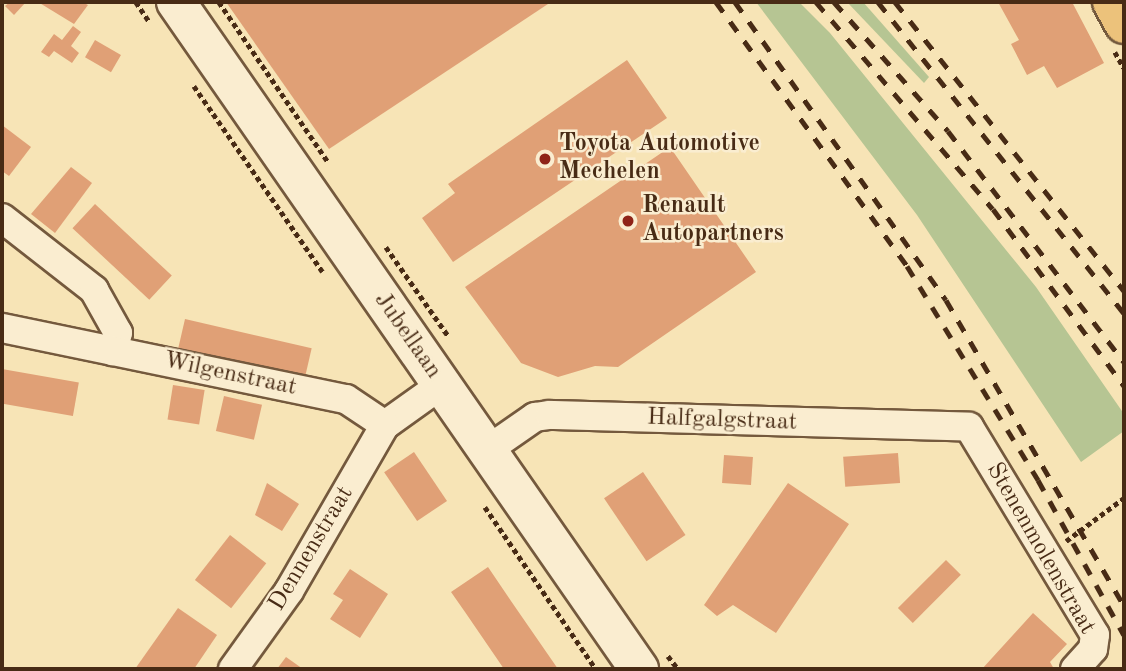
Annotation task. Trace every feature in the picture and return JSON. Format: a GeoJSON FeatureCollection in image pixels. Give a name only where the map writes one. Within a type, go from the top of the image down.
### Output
{"type":"FeatureCollection","features":[{"type":"Feature","properties":{"kind":"main road","name":"Jubellaan"},"geometry":{"type":"LineString","coordinates":[[176,2],[639,669]]}},
{"type":"Feature","properties":{"kind":"main road"},"geometry":{"type":"LineString","coordinates":[[1112,2],[1124,24]]}},
{"type":"Feature","properties":{"kind":"street"},"geometry":{"type":"LineString","coordinates":[[2,218],[94,290],[118,333],[113,351]]}},
{"type":"Feature","properties":{"kind":"street","name":"Wilgenstraat"},"geometry":{"type":"LineString","coordinates":[[2,328],[346,399],[385,425]]}},
{"type":"Feature","properties":{"kind":"street"},"geometry":{"type":"LineString","coordinates":[[385,425],[441,385]]}},
{"type":"Feature","properties":{"kind":"street","name":"Halfgalgstraat"},"geometry":{"type":"LineString","coordinates":[[486,451],[535,417],[550,415],[969,427]]}},
{"type":"Feature","properties":{"kind":"street","name":"Dennenstraat"},"geometry":{"type":"LineString","coordinates":[[233,669],[289,591],[385,425]]}},
{"type":"Feature","properties":{"kind":"street","name":"Stenenmolenstraat"},"geometry":{"type":"LineString","coordinates":[[969,427],[1095,635],[1093,649],[1077,668]]}},
{"type":"Feature","properties":{"kind":"path"},"geometry":{"type":"LineString","coordinates":[[1046,556],[1124,498]]}},
{"type":"Feature","properties":{"kind":"green space"},"geometry":{"type":"Polygon","coordinates":[[[756,2],[799,2],[830,33],[1036,287],[1124,414],[1124,431],[1081,462],[917,215],[756,2]]]}},
{"type":"Feature","properties":{"kind":"green space"},"geometry":{"type":"Polygon","coordinates":[[[847,2],[863,2],[929,77],[924,83],[847,2]]]}},
{"type":"Feature","properties":{"kind":"building"},"geometry":{"type":"Polygon","coordinates":[[[10,2],[26,2],[14,15],[5,6],[10,2]]]}},
{"type":"Feature","properties":{"kind":"building"},"geometry":{"type":"Polygon","coordinates":[[[38,2],[82,2],[88,5],[74,24],[38,2]]]}},
{"type":"Feature","properties":{"kind":"building"},"geometry":{"type":"Polygon","coordinates":[[[226,2],[551,2],[329,149],[226,2]]]}},
{"type":"Feature","properties":{"kind":"building"},"geometry":{"type":"Polygon","coordinates":[[[998,2],[1072,2],[1104,63],[1057,88],[1044,66],[1027,75],[1011,44],[1019,40],[998,2]]]}},
{"type":"Feature","properties":{"kind":"building"},"geometry":{"type":"Polygon","coordinates":[[[73,26],[81,32],[71,46],[79,53],[72,63],[54,51],[49,57],[41,52],[54,34],[62,40],[73,26]]]}},
{"type":"Feature","properties":{"kind":"building"},"geometry":{"type":"Polygon","coordinates":[[[95,40],[121,55],[111,72],[85,57],[95,40]]]}},
{"type":"Feature","properties":{"kind":"building","name":"Toyota Automotive Mechelen"},"geometry":{"type":"Polygon","coordinates":[[[627,60],[667,118],[453,262],[422,218],[455,193],[448,184],[627,60]]]}},
{"type":"Feature","properties":{"kind":"building"},"geometry":{"type":"Polygon","coordinates":[[[2,125],[31,147],[9,176],[2,171],[2,125]]]}},
{"type":"Feature","properties":{"kind":"building","name":"Renault Autopartners"},"geometry":{"type":"Polygon","coordinates":[[[670,147],[756,272],[618,367],[595,366],[558,377],[521,363],[465,287],[670,147]]]}},
{"type":"Feature","properties":{"kind":"building"},"geometry":{"type":"Polygon","coordinates":[[[71,167],[92,183],[55,233],[31,214],[71,167]]]}},
{"type":"Feature","properties":{"kind":"building"},"geometry":{"type":"Polygon","coordinates":[[[95,204],[172,276],[149,300],[72,228],[95,204]]]}},
{"type":"Feature","properties":{"kind":"building"},"geometry":{"type":"Polygon","coordinates":[[[185,319],[312,348],[304,379],[178,350],[185,319]]]}},
{"type":"Feature","properties":{"kind":"building"},"geometry":{"type":"Polygon","coordinates":[[[2,369],[79,383],[73,416],[2,404],[2,369]]]}},
{"type":"Feature","properties":{"kind":"building"},"geometry":{"type":"Polygon","coordinates":[[[173,385],[205,390],[199,425],[168,420],[173,385]]]}},
{"type":"Feature","properties":{"kind":"building"},"geometry":{"type":"Polygon","coordinates":[[[224,396],[262,405],[254,440],[216,431],[224,396]]]}},
{"type":"Feature","properties":{"kind":"building"},"geometry":{"type":"Polygon","coordinates":[[[414,452],[447,501],[417,521],[384,472],[414,452]]]}},
{"type":"Feature","properties":{"kind":"building"},"geometry":{"type":"Polygon","coordinates":[[[898,453],[900,483],[845,487],[843,457],[898,453]]]}},
{"type":"Feature","properties":{"kind":"building"},"geometry":{"type":"Polygon","coordinates":[[[724,455],[753,457],[751,485],[722,483],[724,455]]]}},
{"type":"Feature","properties":{"kind":"building"},"geometry":{"type":"Polygon","coordinates":[[[643,472],[685,535],[647,561],[604,498],[643,472]]]}},
{"type":"Feature","properties":{"kind":"building"},"geometry":{"type":"Polygon","coordinates":[[[267,483],[299,504],[282,531],[255,515],[267,483]]]}},
{"type":"Feature","properties":{"kind":"building"},"geometry":{"type":"Polygon","coordinates":[[[788,483],[849,524],[776,633],[733,605],[717,616],[704,605],[788,483]]]}},
{"type":"Feature","properties":{"kind":"building"},"geometry":{"type":"Polygon","coordinates":[[[230,535],[266,563],[231,608],[195,580],[230,535]]]}},
{"type":"Feature","properties":{"kind":"building"},"geometry":{"type":"Polygon","coordinates":[[[946,560],[961,575],[913,623],[898,608],[946,560]]]}},
{"type":"Feature","properties":{"kind":"building"},"geometry":{"type":"Polygon","coordinates":[[[488,567],[558,669],[504,669],[451,592],[488,567]]]}},
{"type":"Feature","properties":{"kind":"building"},"geometry":{"type":"Polygon","coordinates":[[[350,569],[388,594],[360,638],[330,619],[343,600],[333,594],[350,569]]]}},
{"type":"Feature","properties":{"kind":"building"},"geometry":{"type":"Polygon","coordinates":[[[178,608],[217,635],[194,669],[135,669],[178,608]]]}},
{"type":"Feature","properties":{"kind":"building"},"geometry":{"type":"Polygon","coordinates":[[[1033,613],[1067,644],[1050,662],[1054,669],[982,669],[1033,613]]]}},
{"type":"Feature","properties":{"kind":"building"},"geometry":{"type":"Polygon","coordinates":[[[286,657],[303,669],[277,669],[286,657]]]}},
{"type":"Feature","properties":{"kind":"railway"},"geometry":{"type":"LineString","coordinates":[[716,2],[907,266],[1038,480],[1124,635]]}},
{"type":"Feature","properties":{"kind":"railway"},"geometry":{"type":"LineString","coordinates":[[735,2],[946,300],[1124,606]]}},
{"type":"Feature","properties":{"kind":"railway"},"geometry":{"type":"LineString","coordinates":[[816,2],[993,209],[1124,386]]}},
{"type":"Feature","properties":{"kind":"railway"},"geometry":{"type":"LineString","coordinates":[[834,2],[948,131],[1124,362]]}},
{"type":"Feature","properties":{"kind":"railway"},"geometry":{"type":"LineString","coordinates":[[878,2],[1124,314]]}},
{"type":"Feature","properties":{"kind":"railway"},"geometry":{"type":"LineString","coordinates":[[895,2],[1124,291]]}},
{"type":"Feature","properties":{"kind":"place","name":"Toyota Automotive Mechelen"},"geometry":{"type":"Point","coordinates":[545,159]}},
{"type":"Feature","properties":{"kind":"place","name":"Renault Autopartners"},"geometry":{"type":"Point","coordinates":[628,221]}}]}
